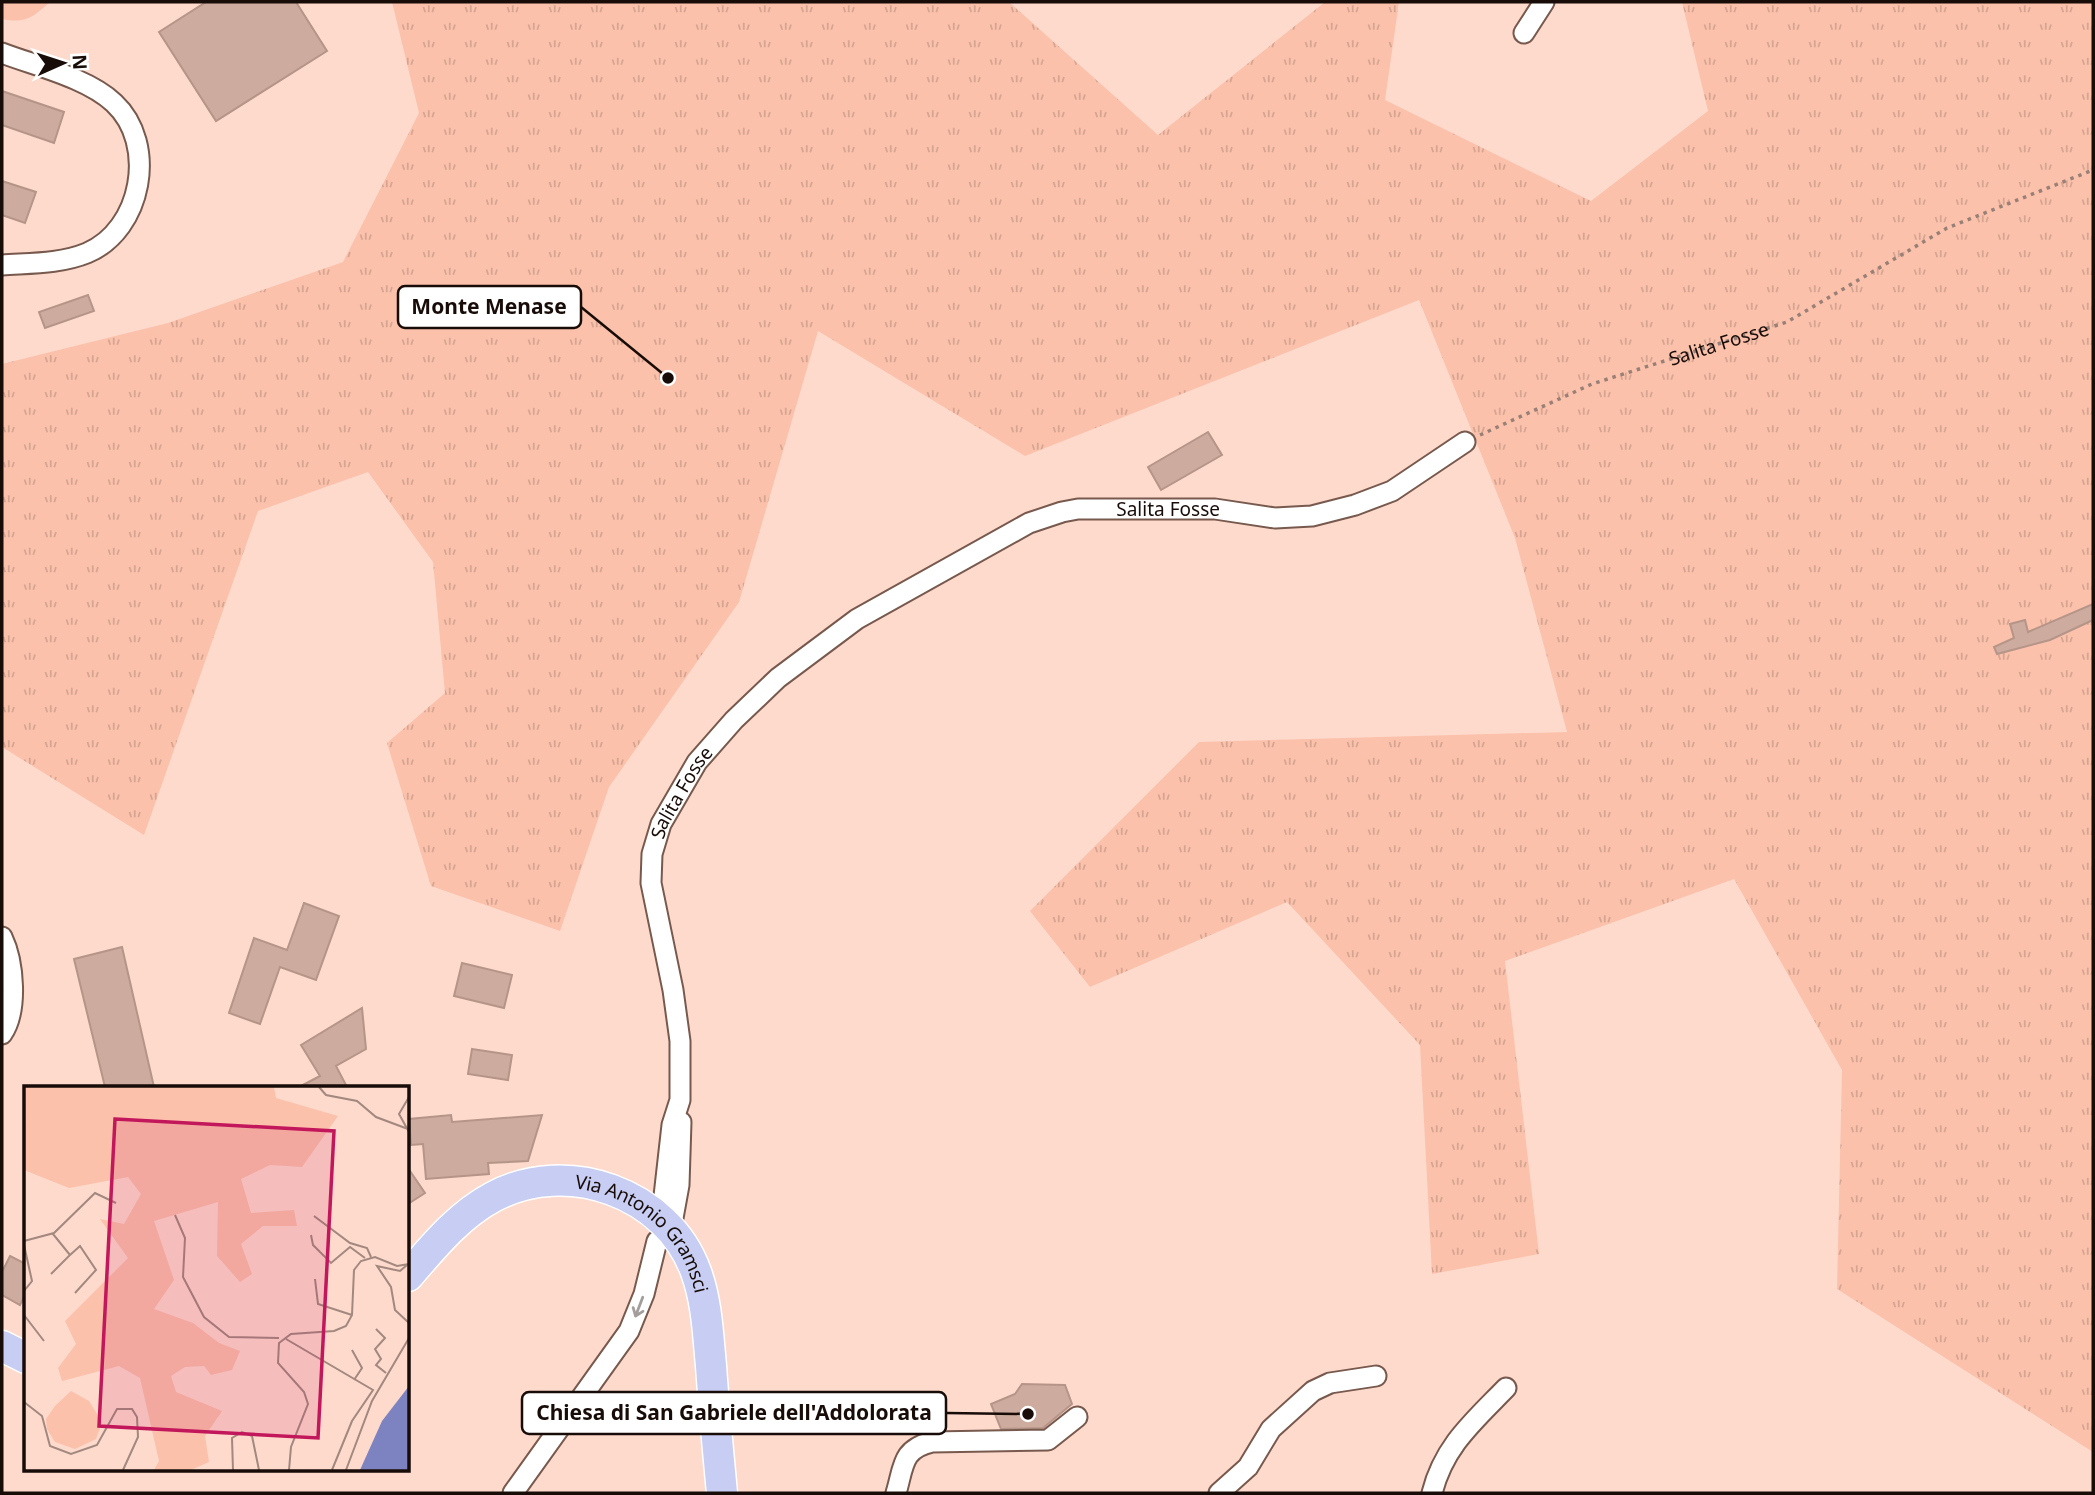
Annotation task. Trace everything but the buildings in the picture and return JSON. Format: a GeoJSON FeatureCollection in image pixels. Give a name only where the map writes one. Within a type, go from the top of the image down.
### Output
{"type":"FeatureCollection","features":[{"type":"Feature","properties":{"kind":"main road","name":"Via Antonio Gramsci"},"geometry":{"type":"LineString","coordinates":[[410,1274],[472,1210],[494,1196],[536,1183],[581,1182],[613,1190],[643,1204],[664,1235],[689,1256],[696,1272],[704,1307],[722,1493]]}},
{"type":"Feature","properties":{"kind":"main road"},"geometry":{"type":"LineString","coordinates":[[2,1346],[24,1357]]}},
{"type":"Feature","properties":{"kind":"street"},"geometry":{"type":"LineString","coordinates":[[1524,33],[1544,2]]}},
{"type":"Feature","properties":{"kind":"street"},"geometry":{"type":"LineString","coordinates":[[2,53],[78,81],[113,102],[124,113],[133,131],[139,166],[137,185],[126,216],[102,244],[88,252],[57,261],[2,265]]}},
{"type":"Feature","properties":{"kind":"street","name":"Salita Fosse"},"geometry":{"type":"LineString","coordinates":[[664,1196],[672,1125],[680,1100],[680,1041],[677,1012],[651,883],[652,854],[661,824],[697,762],[734,720],[778,678],[857,619],[1046,516],[1078,509],[1215,509],[1275,518],[1312,516],[1355,505],[1392,491],[1465,442]]}},
{"type":"Feature","properties":{"kind":"street"},"geometry":{"type":"LineString","coordinates":[[2,937],[8,952],[12,979],[7,1027],[2,1034]]}},
{"type":"Feature","properties":{"kind":"street"},"geometry":{"type":"LineString","coordinates":[[513,1493],[629,1331],[644,1294],[679,1185],[682,1156],[680,1100]]}},
{"type":"Feature","properties":{"kind":"street"},"geometry":{"type":"LineString","coordinates":[[1219,1493],[1248,1467],[1271,1429],[1313,1391],[1330,1383],[1376,1376]]}},
{"type":"Feature","properties":{"kind":"street"},"geometry":{"type":"LineString","coordinates":[[1432,1493],[1439,1469],[1451,1447],[1506,1388]]}},
{"type":"Feature","properties":{"kind":"street"},"geometry":{"type":"LineString","coordinates":[[896,1493],[906,1458],[912,1449],[921,1445],[932,1442],[1048,1440],[1077,1417]]}},
{"type":"Feature","properties":{"kind":"path","name":"Salita Fosse"},"geometry":{"type":"LineString","coordinates":[[1465,442],[1592,384],[1787,322],[1947,228],[2093,170]]}},
{"type":"Feature","properties":{"kind":"green space"},"geometry":{"type":"Polygon","coordinates":[[[2,2],[50,2],[34,15],[17,21],[2,19],[2,2]]]}},
{"type":"Feature","properties":{"kind":"green space"},"geometry":{"type":"Polygon","coordinates":[[[392,2],[1009,2],[1158,135],[1325,2],[1399,2],[1385,100],[1591,201],[1708,111],[1682,2],[2093,2],[2093,1452],[1837,1289],[1842,1070],[1734,879],[1505,961],[1539,1254],[1432,1274],[1420,1045],[1287,902],[1090,987],[1030,911],[1199,742],[1567,732],[1515,538],[1419,300],[1025,456],[818,331],[739,602],[609,787],[560,931],[431,886],[387,743],[445,693],[433,562],[368,472],[258,511],[144,835],[2,747],[2,364],[168,323],[343,262],[419,113],[392,2]]]}},
{"type":"Feature","properties":{"kind":"place","name":"Monte Menase"},"geometry":{"type":"Point","coordinates":[668,378]}},
{"type":"Feature","properties":{"kind":"place","name":"Chiesa di San Gabriele dell'Addolorata"},"geometry":{"type":"Point","coordinates":[1028,1414]}}]}
